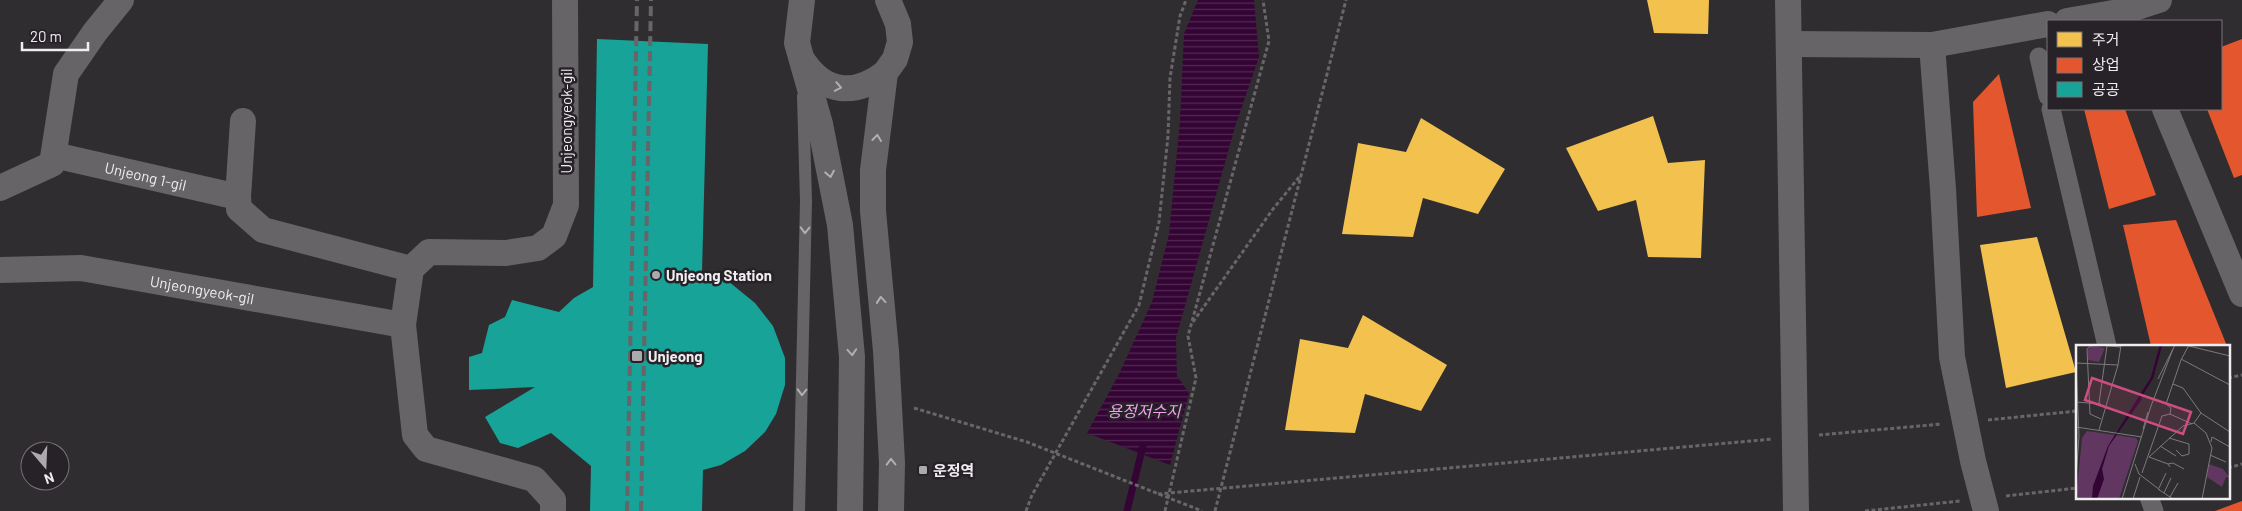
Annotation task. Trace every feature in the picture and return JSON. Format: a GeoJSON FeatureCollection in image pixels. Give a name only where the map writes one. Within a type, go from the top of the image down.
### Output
{"type":"FeatureCollection","features":[{"type":"Feature","properties":{"kind":"street"},"geometry":{"type":"LineString","coordinates":[[0,188],[52,164],[66,74],[95,32],[121,0]]}},
{"type":"Feature","properties":{"kind":"street","name":"Unjeongyeok-gil"},"geometry":{"type":"LineString","coordinates":[[411,269],[429,252],[506,252],[538,248],[554,236],[566,206],[566,0]]}},
{"type":"Feature","properties":{"kind":"street"},"geometry":{"type":"LineString","coordinates":[[802,0],[797,43],[820,124],[840,225],[852,356],[850,511]]}},
{"type":"Feature","properties":{"kind":"street"},"geometry":{"type":"LineString","coordinates":[[798,26],[804,11],[813,0]]}},
{"type":"Feature","properties":{"kind":"street"},"geometry":{"type":"LineString","coordinates":[[1788,0],[1796,511]]}},
{"type":"Feature","properties":{"kind":"street"},"geometry":{"type":"LineString","coordinates":[[2073,20],[2125,11],[2159,0]]}},
{"type":"Feature","properties":{"kind":"street"},"geometry":{"type":"LineString","coordinates":[[801,58],[810,72],[823,82],[838,88],[854,88],[871,83],[885,73],[895,59],[900,42],[898,24],[887,3]]}},
{"type":"Feature","properties":{"kind":"street"},"geometry":{"type":"LineString","coordinates":[[1790,44],[1932,45],[2047,24]]}},
{"type":"Feature","properties":{"kind":"street"},"geometry":{"type":"LineString","coordinates":[[1932,45],[1943,189],[1952,357],[1973,461],[1986,511]]}},
{"type":"Feature","properties":{"kind":"street"},"geometry":{"type":"LineString","coordinates":[[2039,57],[2047,92]]}},
{"type":"Feature","properties":{"kind":"street"},"geometry":{"type":"LineString","coordinates":[[885,73],[873,170],[873,211],[886,351],[892,463],[891,511]]}},
{"type":"Feature","properties":{"kind":"street"},"geometry":{"type":"LineString","coordinates":[[2051,110],[2107,345]]}},
{"type":"Feature","properties":{"kind":"street"},"geometry":{"type":"LineString","coordinates":[[2165,110],[2242,294]]}},
{"type":"Feature","properties":{"kind":"street"},"geometry":{"type":"LineString","coordinates":[[243,121],[238,197],[239,209],[263,230],[411,269],[403,325],[415,434],[426,449],[534,479],[553,500],[553,511]]}},
{"type":"Feature","properties":{"kind":"street","name":"Unjeong 1-gil"},"geometry":{"type":"LineString","coordinates":[[54,154],[238,197]]}},
{"type":"Feature","properties":{"kind":"street","name":"Unjeongyeok-gil"},"geometry":{"type":"LineString","coordinates":[[0,270],[81,268],[403,325]]}},
{"type":"Feature","properties":{"kind":"street"},"geometry":{"type":"LineString","coordinates":[[2149,498],[2154,511]]}},
{"type":"Feature","properties":{"kind":"lane"},"geometry":{"type":"LineString","coordinates":[[800,511],[806,201],[801,58]]}},
{"type":"Feature","properties":{"kind":"path"},"geometry":{"type":"LineString","coordinates":[[1026,511],[1032,495],[1139,305],[1159,222],[1168,136],[1170,78],[1180,16],[1186,0]]}},
{"type":"Feature","properties":{"kind":"path"},"geometry":{"type":"LineString","coordinates":[[1165,511],[1196,378],[1188,336],[1269,41],[1263,0]]}},
{"type":"Feature","properties":{"kind":"path"},"geometry":{"type":"LineString","coordinates":[[1215,511],[1346,0]]}},
{"type":"Feature","properties":{"kind":"path"},"geometry":{"type":"LineString","coordinates":[[1191,325],[1273,209],[1301,175]]}},
{"type":"Feature","properties":{"kind":"path"},"geometry":{"type":"LineString","coordinates":[[1983,421],[2076,411]]}},
{"type":"Feature","properties":{"kind":"path"},"geometry":{"type":"LineString","coordinates":[[935,412],[1027,442],[1202,511]]}},
{"type":"Feature","properties":{"kind":"path"},"geometry":{"type":"LineString","coordinates":[[1817,436],[1943,424]]}},
{"type":"Feature","properties":{"kind":"path"},"geometry":{"type":"LineString","coordinates":[[1158,494],[1778,439]]}},
{"type":"Feature","properties":{"kind":"water","name":"용정저수지"},"geometry":{"type":"Polygon","coordinates":[[[1198,0],[1254,0],[1259,57],[1235,127],[1176,338],[1177,376],[1189,393],[1170,465],[1087,433],[1119,374],[1152,302],[1169,234],[1180,121],[1184,34],[1198,0]]]}},
{"type":"Feature","properties":{"kind":"building: 주거"},"geometry":{"type":"Polygon","coordinates":[[[1647,0],[1709,0],[1708,34],[1654,33],[1647,0]]]}},
{"type":"Feature","properties":{"kind":"building: 주거"},"geometry":{"type":"Polygon","coordinates":[[[1653,116],[1668,163],[1705,160],[1701,258],[1648,257],[1636,200],[1598,211],[1566,148],[1653,116]]]}},
{"type":"Feature","properties":{"kind":"building: 주거"},"geometry":{"type":"Polygon","coordinates":[[[1421,118],[1505,169],[1478,214],[1423,198],[1413,237],[1342,234],[1358,143],[1406,152],[1421,118]]]}},
{"type":"Feature","properties":{"kind":"building: 주거"},"geometry":{"type":"Polygon","coordinates":[[[2037,237],[2076,372],[2006,388],[1980,245],[2037,237]]]}},
{"type":"Feature","properties":{"kind":"building: 주거"},"geometry":{"type":"Polygon","coordinates":[[[1363,315],[1447,365],[1421,411],[1365,394],[1355,433],[1285,430],[1300,339],[1348,348],[1363,315]]]}},
{"type":"Feature","properties":{"kind":"building: 상업"},"geometry":{"type":"Polygon","coordinates":[[[2242,39],[2242,175],[2234,178],[2207,110],[2222,110],[2222,47],[2242,39]]]}},
{"type":"Feature","properties":{"kind":"building: 상업"},"geometry":{"type":"Polygon","coordinates":[[[1999,74],[2031,208],[1977,217],[1973,102],[1999,74]]]}},
{"type":"Feature","properties":{"kind":"building: 상업"},"geometry":{"type":"Polygon","coordinates":[[[2084,110],[2125,110],[2156,195],[2109,209],[2084,110]]]}},
{"type":"Feature","properties":{"kind":"building: 상업"},"geometry":{"type":"Polygon","coordinates":[[[2176,220],[2227,345],[2151,345],[2123,225],[2176,220]]]}},
{"type":"Feature","properties":{"kind":"building: 상업"},"geometry":{"type":"Polygon","coordinates":[[[2242,501],[2242,511],[2215,511],[2242,501]]]}},
{"type":"Feature","properties":{"kind":"building: 공공","name":"Unjeong Station"},"geometry":{"type":"Polygon","coordinates":[[[597,39],[708,44],[702,272],[723,277],[755,303],[773,326],[785,358],[785,385],[776,414],[765,432],[745,451],[721,465],[703,470],[702,511],[590,511],[591,466],[551,433],[518,448],[500,443],[485,417],[535,387],[469,390],[469,357],[482,353],[489,325],[505,317],[512,300],[559,312],[574,298],[593,287],[597,39]]]}},
{"type":"Feature","properties":{"kind":"waterway"},"geometry":{"type":"LineString","coordinates":[[1127,511],[1143,446]]}},
{"type":"Feature","properties":{"kind":"railway"},"geometry":{"type":"LineString","coordinates":[[627,511],[637,0]]}},
{"type":"Feature","properties":{"kind":"railway"},"geometry":{"type":"LineString","coordinates":[[641,511],[651,0]]}},
{"type":"Feature","properties":{"kind":"place","name":"Unjeong Station"},"geometry":{"type":"Point","coordinates":[656,275]}},
{"type":"Feature","properties":{"kind":"place","name":"Unjeong"},"geometry":{"type":"Point","coordinates":[637,356]}},
{"type":"Feature","properties":{"kind":"place","name":"운정역"},"geometry":{"type":"Point","coordinates":[923,470]}}]}
